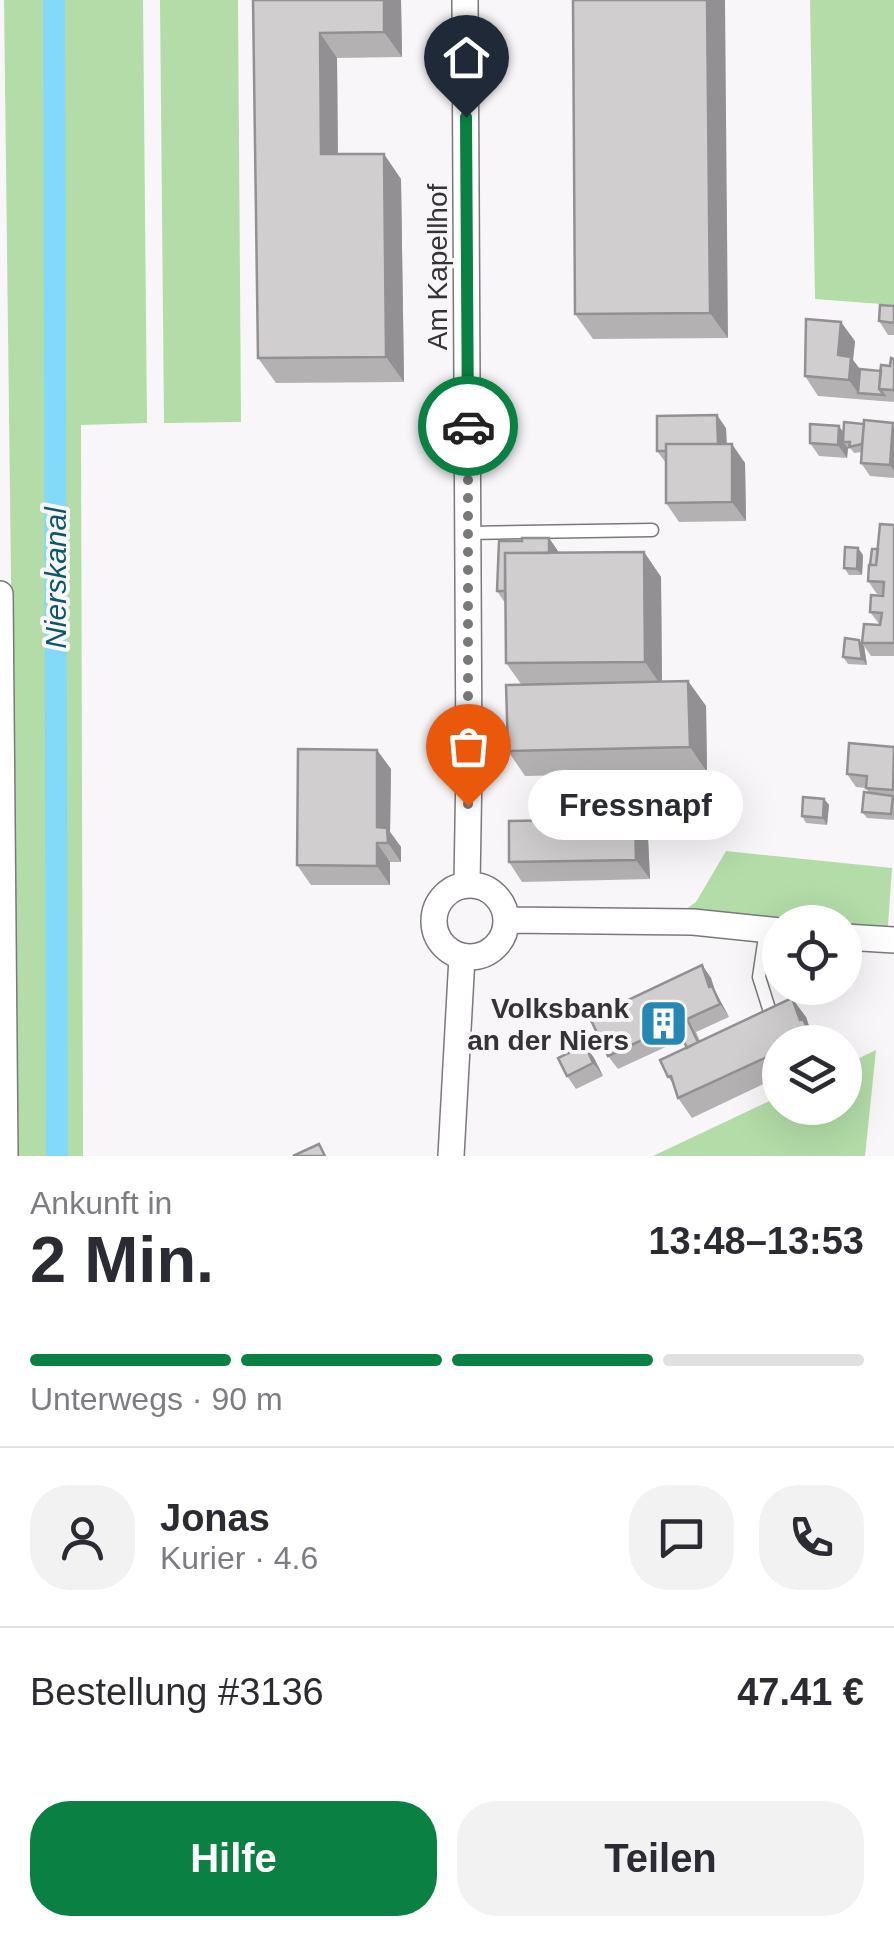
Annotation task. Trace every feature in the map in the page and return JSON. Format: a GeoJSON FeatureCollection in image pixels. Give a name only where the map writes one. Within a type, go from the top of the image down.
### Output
{"type":"FeatureCollection","features":[{"type":"Feature","properties":{"kind":"street","name":"Am Kapellhof"},"geometry":{"type":"LineString","coordinates":[[465,0],[466,884]]}},
{"type":"Feature","properties":{"kind":"street"},"geometry":{"type":"LineString","coordinates":[[0,594],[6,1156]]}},
{"type":"Feature","properties":{"kind":"street"},"geometry":{"type":"LineString","coordinates":[[466,884],[482,886],[494,894],[503,906],[506,920],[498,945],[487,954],[462,957],[440,943],[433,918],[443,895],[466,884]]}},
{"type":"Feature","properties":{"kind":"street"},"geometry":{"type":"LineString","coordinates":[[506,920],[682,922],[762,929]]}},
{"type":"Feature","properties":{"kind":"street"},"geometry":{"type":"LineString","coordinates":[[862,937],[894,940]]}},
{"type":"Feature","properties":{"kind":"street"},"geometry":{"type":"LineString","coordinates":[[447,1155],[462,957]]}},
{"type":"Feature","properties":{"kind":"lane"},"geometry":{"type":"LineString","coordinates":[[468,533],[652,530]]}},
{"type":"Feature","properties":{"kind":"lane"},"geometry":{"type":"LineString","coordinates":[[768,1005],[771,1015]]}},
{"type":"Feature","properties":{"kind":"green space"},"geometry":{"type":"Polygon","coordinates":[[[4,0],[143,0],[147,423],[81,425],[83,1156],[18,1156],[4,0]]]}},
{"type":"Feature","properties":{"kind":"green space"},"geometry":{"type":"Polygon","coordinates":[[[160,0],[238,0],[241,422],[164,423],[160,0]]]}},
{"type":"Feature","properties":{"kind":"green space"},"geometry":{"type":"Polygon","coordinates":[[[810,0],[894,0],[894,305],[815,299],[810,0]]]}},
{"type":"Feature","properties":{"kind":"green space"},"geometry":{"type":"Polygon","coordinates":[[[726,851],[892,868],[887,940],[862,938],[862,905],[762,905],[762,922],[670,921],[696,902],[726,851]]]}},
{"type":"Feature","properties":{"kind":"green space"},"geometry":{"type":"Polygon","coordinates":[[[876,1050],[865,1156],[653,1156],[762,1105],[762,1125],[862,1125],[862,1057],[876,1050]]]}},
{"type":"Feature","properties":{"kind":"building"},"geometry":{"type":"Polygon","coordinates":[[[253,0],[384,0],[384,32],[320,33],[321,154],[384,154],[386,357],[258,358],[253,0]]]}},
{"type":"Feature","properties":{"kind":"building"},"geometry":{"type":"Polygon","coordinates":[[[573,0],[707,0],[710,313],[575,314],[573,0]]]}},
{"type":"Feature","properties":{"kind":"building"},"geometry":{"type":"Polygon","coordinates":[[[880,305],[894,306],[894,323],[879,321],[880,305]]]}},
{"type":"Feature","properties":{"kind":"building"},"geometry":{"type":"Polygon","coordinates":[[[806,319],[841,322],[838,355],[851,357],[849,380],[805,376],[806,319]]]}},
{"type":"Feature","properties":{"kind":"building"},"geometry":{"type":"Polygon","coordinates":[[[891,358],[894,390],[879,389],[881,365],[890,366],[891,358]]]}},
{"type":"Feature","properties":{"kind":"building"},"geometry":{"type":"Polygon","coordinates":[[[860,369],[881,371],[879,389],[884,395],[858,393],[860,369]]]}},
{"type":"Feature","properties":{"kind":"building"},"geometry":{"type":"Polygon","coordinates":[[[717,415],[718,444],[666,444],[666,451],[657,451],[657,416],[717,415]]]}},
{"type":"Feature","properties":{"kind":"building"},"geometry":{"type":"Polygon","coordinates":[[[864,420],[893,423],[890,465],[861,463],[864,420]]]}},
{"type":"Feature","properties":{"kind":"building"},"geometry":{"type":"Polygon","coordinates":[[[844,422],[864,424],[862,444],[849,447],[850,442],[843,442],[844,422]]]}},
{"type":"Feature","properties":{"kind":"building"},"geometry":{"type":"Polygon","coordinates":[[[810,424],[839,426],[838,445],[810,443],[810,424]]]}},
{"type":"Feature","properties":{"kind":"building"},"geometry":{"type":"Polygon","coordinates":[[[666,444],[732,444],[732,502],[666,503],[666,444]]]}},
{"type":"Feature","properties":{"kind":"building"},"geometry":{"type":"Polygon","coordinates":[[[880,524],[894,525],[894,643],[862,643],[864,624],[880,625],[882,613],[870,612],[871,595],[883,596],[884,582],[868,581],[869,565],[876,565],[880,524]]]}},
{"type":"Feature","properties":{"kind":"building"},"geometry":{"type":"Polygon","coordinates":[[[549,538],[549,553],[505,553],[505,591],[497,591],[499,541],[549,538]]]}},
{"type":"Feature","properties":{"kind":"building"},"geometry":{"type":"Polygon","coordinates":[[[845,547],[858,548],[857,569],[844,568],[845,547]]]}},
{"type":"Feature","properties":{"kind":"building"},"geometry":{"type":"Polygon","coordinates":[[[872,549],[878,549],[876,565],[870,565],[872,549]]]}},
{"type":"Feature","properties":{"kind":"building"},"geometry":{"type":"Polygon","coordinates":[[[644,552],[645,662],[506,663],[505,553],[644,552]]]}},
{"type":"Feature","properties":{"kind":"building"},"geometry":{"type":"Polygon","coordinates":[[[845,638],[859,640],[862,659],[843,657],[845,638]]]}},
{"type":"Feature","properties":{"kind":"building"},"geometry":{"type":"Polygon","coordinates":[[[688,681],[690,747],[508,751],[506,685],[688,681]]]}},
{"type":"Feature","properties":{"kind":"building"},"geometry":{"type":"Polygon","coordinates":[[[849,743],[894,747],[893,790],[866,788],[867,776],[847,774],[849,743]]]}},
{"type":"Feature","properties":{"kind":"building"},"geometry":{"type":"Polygon","coordinates":[[[298,749],[377,750],[377,827],[387,828],[388,843],[377,843],[377,866],[297,865],[298,749]]]}},
{"type":"Feature","properties":{"kind":"building"},"geometry":{"type":"Polygon","coordinates":[[[864,792],[893,796],[891,814],[862,812],[864,792]]]}},
{"type":"Feature","properties":{"kind":"building"},"geometry":{"type":"Polygon","coordinates":[[[803,797],[824,799],[823,818],[802,816],[803,797]]]}},
{"type":"Feature","properties":{"kind":"building"},"geometry":{"type":"Polygon","coordinates":[[[635,819],[636,860],[509,862],[509,821],[635,819]]]}},
{"type":"Feature","properties":{"kind":"building","name":"Volksbank an der Niers"},"geometry":{"type":"Polygon","coordinates":[[[702,965],[720,1004],[687,1019],[698,1042],[687,1048],[676,1024],[608,1056],[600,1039],[603,1037],[590,1018],[702,965]]]}},
{"type":"Feature","properties":{"kind":"building"},"geometry":{"type":"Polygon","coordinates":[[[777,1005],[795,1005],[806,1025],[762,1025],[762,1059],[678,1098],[671,1076],[668,1077],[660,1060],[777,1005]]]}},
{"type":"Feature","properties":{"kind":"building"},"geometry":{"type":"Polygon","coordinates":[[[585,1045],[593,1063],[567,1076],[558,1058],[585,1045]]]}},
{"type":"Feature","properties":{"kind":"building"},"geometry":{"type":"Polygon","coordinates":[[[319,1144],[325,1156],[293,1156],[319,1144]]]}},
{"type":"Feature","properties":{"kind":"waterway","name":"Nierskanal"},"geometry":{"type":"LineString","coordinates":[[54,0],[57,1156]]}},
{"type":"Feature","properties":{"kind":"way so far"},"geometry":{"type":"LineString","coordinates":[[468,426],[468,806]]}},
{"type":"Feature","properties":{"kind":"place","name":"Fressnapf"},"geometry":{"type":"Point","coordinates":[468,806]}},
{"type":"Feature","properties":{"kind":"place","name":"Volksbank an der Niers"},"geometry":{"type":"Point","coordinates":[664,1024]}},
{"type":"Feature","properties":{"kind":"route"},"geometry":{"type":"LineString","coordinates":[[466,117],[468,426]]}}]}
